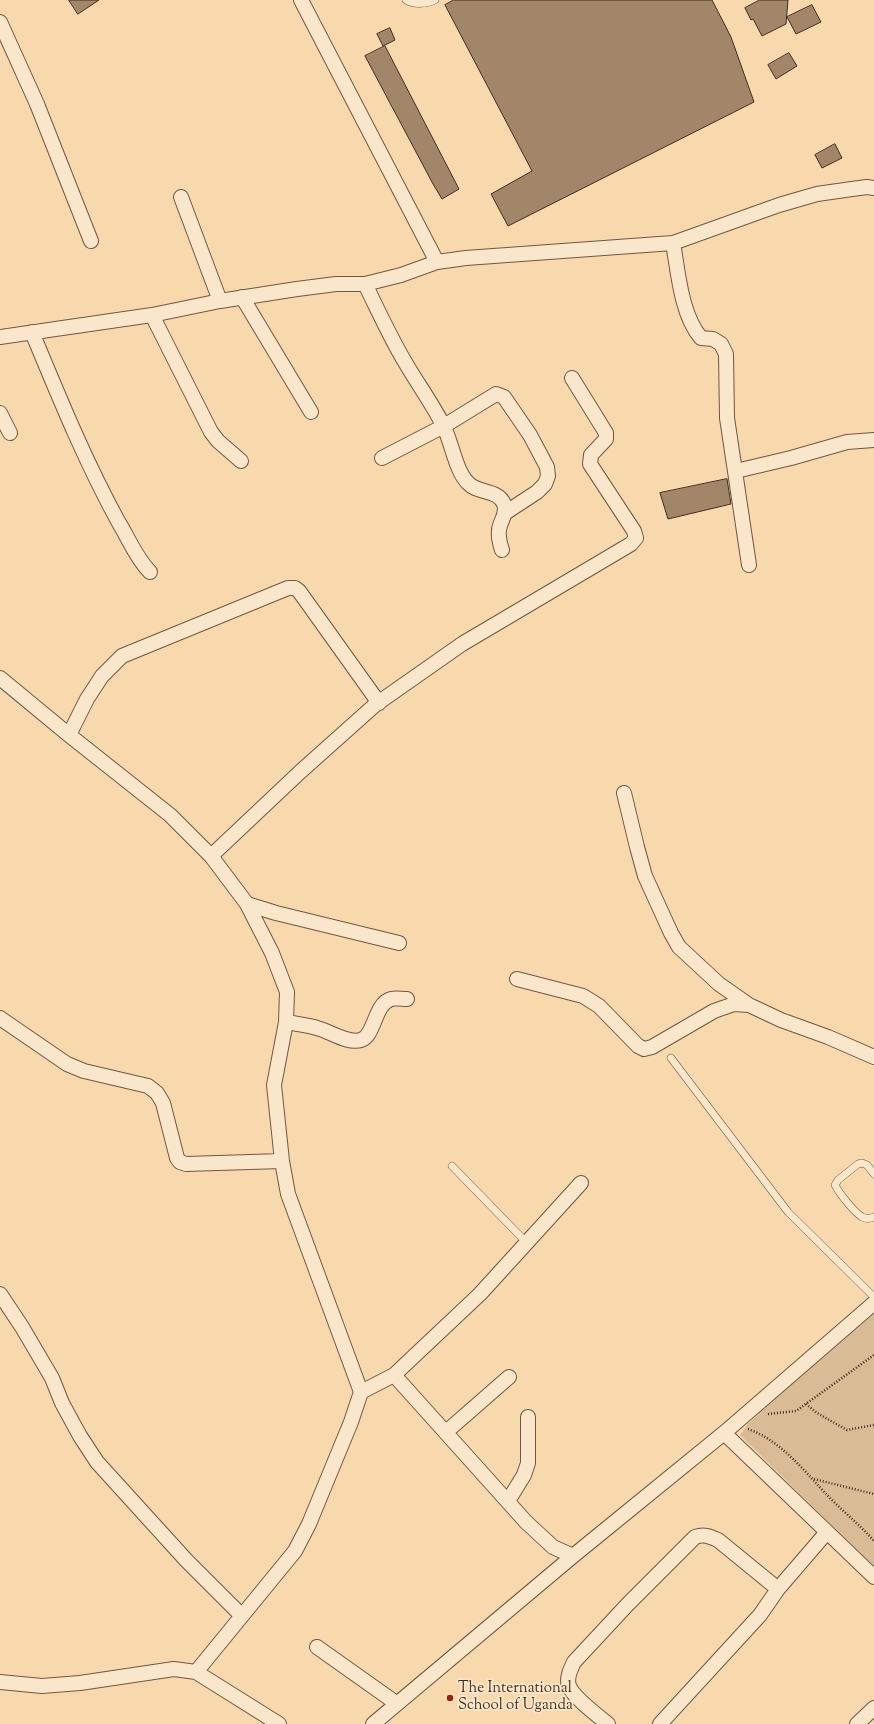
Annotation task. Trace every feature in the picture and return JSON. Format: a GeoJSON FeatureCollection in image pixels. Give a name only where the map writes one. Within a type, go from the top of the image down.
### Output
{"type":"FeatureCollection","features":[{"type":"Feature","properties":{"kind":"street"},"geometry":{"type":"LineString","coordinates":[[301,0],[437,262]]}},
{"type":"Feature","properties":{"kind":"street"},"geometry":{"type":"LineString","coordinates":[[0,22],[37,104],[91,241]]}},
{"type":"Feature","properties":{"kind":"street"},"geometry":{"type":"LineString","coordinates":[[0,337],[152,315],[242,297],[336,284],[365,284],[401,275],[437,262],[466,258],[673,243],[817,194],[860,188],[874,188]]}},
{"type":"Feature","properties":{"kind":"street"},"geometry":{"type":"LineString","coordinates":[[181,197],[220,301]]}},
{"type":"Feature","properties":{"kind":"street"},"geometry":{"type":"LineString","coordinates":[[673,243],[687,312],[696,333],[701,338],[713,339],[720,344],[726,354],[727,418],[749,565]]}},
{"type":"Feature","properties":{"kind":"street"},"geometry":{"type":"LineString","coordinates":[[365,284],[386,328],[444,426],[461,472],[468,483],[475,489],[492,493],[499,497],[504,504],[505,514],[499,529],[499,540],[502,550]]}},
{"type":"Feature","properties":{"kind":"street"},"geometry":{"type":"LineString","coordinates":[[242,297],[311,412]]}},
{"type":"Feature","properties":{"kind":"street"},"geometry":{"type":"LineString","coordinates":[[152,315],[211,432],[218,441],[241,461]]}},
{"type":"Feature","properties":{"kind":"street"},"geometry":{"type":"LineString","coordinates":[[32,332],[73,430],[101,489],[144,566],[150,572]]}},
{"type":"Feature","properties":{"kind":"street"},"geometry":{"type":"LineString","coordinates":[[211,856],[300,772],[379,703],[462,644],[631,544],[636,538],[634,531],[590,464],[591,455],[606,439],[606,433],[572,378]]}},
{"type":"Feature","properties":{"kind":"street"},"geometry":{"type":"LineString","coordinates":[[382,458],[444,426],[496,394],[504,397],[530,435],[547,468],[548,476],[545,484],[537,492],[505,514]]}},
{"type":"Feature","properties":{"kind":"street"},"geometry":{"type":"LineString","coordinates":[[0,413],[10,433]]}},
{"type":"Feature","properties":{"kind":"street"},"geometry":{"type":"LineString","coordinates":[[736,471],[791,458],[847,442],[874,440]]}},
{"type":"Feature","properties":{"kind":"street"},"geometry":{"type":"LineString","coordinates":[[69,735],[87,699],[102,676],[122,656],[288,588],[295,588],[299,591],[379,703]]}},
{"type":"Feature","properties":{"kind":"street"},"geometry":{"type":"LineString","coordinates":[[0,678],[170,815],[211,856],[247,904],[272,954],[287,992],[286,1022],[274,1085],[282,1161],[288,1194],[361,1392],[351,1422],[309,1524],[296,1551],[196,1672]]}},
{"type":"Feature","properties":{"kind":"street"},"geometry":{"type":"LineString","coordinates":[[624,793],[645,876],[679,947],[696,964],[720,984],[749,1005],[781,1020],[848,1045],[874,1057]]}},
{"type":"Feature","properties":{"kind":"street"},"geometry":{"type":"LineString","coordinates":[[247,904],[276,913],[399,943]]}},
{"type":"Feature","properties":{"kind":"street"},"geometry":{"type":"LineString","coordinates":[[517,979],[583,996],[599,1006],[638,1046],[644,1049],[652,1047],[714,1011],[734,1004],[749,1005]]}},
{"type":"Feature","properties":{"kind":"street"},"geometry":{"type":"LineString","coordinates":[[286,1022],[318,1028],[351,1040],[361,1040],[366,1037],[379,1010],[385,1003],[391,999],[407,999]]}},
{"type":"Feature","properties":{"kind":"street"},"geometry":{"type":"LineString","coordinates":[[0,1018],[67,1064],[84,1071],[148,1086],[157,1093],[163,1103],[177,1158],[180,1162],[186,1164],[282,1161]]}},
{"type":"Feature","properties":{"kind":"street"},"geometry":{"type":"LineString","coordinates":[[361,1392],[394,1375],[480,1294],[581,1183]]}},
{"type":"Feature","properties":{"kind":"street"},"geometry":{"type":"LineString","coordinates":[[0,1294],[22,1327],[52,1378],[62,1403],[80,1436],[97,1462],[191,1565],[242,1616]]}},
{"type":"Feature","properties":{"kind":"street"},"geometry":{"type":"LineString","coordinates":[[373,1724],[396,1703],[729,1428],[874,1303]]}},
{"type":"Feature","properties":{"kind":"street"},"geometry":{"type":"LineString","coordinates":[[394,1375],[546,1541],[553,1547],[573,1556]]}},
{"type":"Feature","properties":{"kind":"street"},"geometry":{"type":"LineString","coordinates":[[446,1432],[509,1377]]}},
{"type":"Feature","properties":{"kind":"street"},"geometry":{"type":"LineString","coordinates":[[508,1501],[524,1475],[528,1463],[528,1417]]}},
{"type":"Feature","properties":{"kind":"street"},"geometry":{"type":"LineString","coordinates":[[729,1428],[827,1532],[874,1577]]}},
{"type":"Feature","properties":{"kind":"street"},"geometry":{"type":"LineString","coordinates":[[660,1724],[760,1615],[778,1589],[827,1532]]}},
{"type":"Feature","properties":{"kind":"street"},"geometry":{"type":"LineString","coordinates":[[608,1724],[576,1696],[569,1686],[571,1668],[574,1662],[622,1610],[695,1537],[709,1535],[718,1540],[778,1589]]}},
{"type":"Feature","properties":{"kind":"street"},"geometry":{"type":"LineString","coordinates":[[317,1647],[396,1703]]}},
{"type":"Feature","properties":{"kind":"street"},"geometry":{"type":"LineString","coordinates":[[0,1682],[42,1686],[80,1683],[174,1668],[196,1672],[280,1724]]}},
{"type":"Feature","properties":{"kind":"street"},"geometry":{"type":"LineString","coordinates":[[856,1724],[874,1708]]}},
{"type":"Feature","properties":{"kind":"lane"},"geometry":{"type":"LineString","coordinates":[[406,0],[411,3],[431,2],[435,0]]}},
{"type":"Feature","properties":{"kind":"lane"},"geometry":{"type":"LineString","coordinates":[[671,1058],[788,1212],[874,1297]]}},
{"type":"Feature","properties":{"kind":"lane"},"geometry":{"type":"LineString","coordinates":[[874,1174],[866,1165],[862,1163],[858,1164],[838,1180],[835,1185],[838,1191],[861,1216],[867,1219],[874,1217]]}},
{"type":"Feature","properties":{"kind":"lane"},"geometry":{"type":"LineString","coordinates":[[452,1166],[526,1242]]}},
{"type":"Feature","properties":{"kind":"path"},"geometry":{"type":"LineString","coordinates":[[765,1415],[796,1411],[874,1355]]}},
{"type":"Feature","properties":{"kind":"path"},"geometry":{"type":"LineString","coordinates":[[806,1404],[817,1413],[846,1430],[874,1425]]}},
{"type":"Feature","properties":{"kind":"path"},"geometry":{"type":"LineString","coordinates":[[729,1428],[761,1434],[780,1448],[874,1541]]}},
{"type":"Feature","properties":{"kind":"path"},"geometry":{"type":"LineString","coordinates":[[813,1479],[874,1494]]}},
{"type":"Feature","properties":{"kind":"shaded area"},"geometry":{"type":"Polygon","coordinates":[[[874,1304],[874,1567],[740,1435],[747,1425],[874,1304]]]}},
{"type":"Feature","properties":{"kind":"building"},"geometry":{"type":"Polygon","coordinates":[[[69,0],[99,0],[78,14],[69,0]]]}},
{"type":"Feature","properties":{"kind":"building"},"geometry":{"type":"Polygon","coordinates":[[[454,0],[712,0],[731,37],[754,102],[508,226],[491,194],[532,171],[445,5],[454,0]]]}},
{"type":"Feature","properties":{"kind":"building"},"geometry":{"type":"Polygon","coordinates":[[[760,0],[788,0],[786,24],[762,36],[745,8],[760,0]]]}},
{"type":"Feature","properties":{"kind":"building"},"geometry":{"type":"Polygon","coordinates":[[[812,5],[821,22],[796,34],[787,17],[812,5]]]}},
{"type":"Feature","properties":{"kind":"building"},"geometry":{"type":"Polygon","coordinates":[[[390,28],[395,40],[383,46],[377,34],[390,28]]]}},
{"type":"Feature","properties":{"kind":"building"},"geometry":{"type":"Polygon","coordinates":[[[385,46],[459,189],[442,199],[365,56],[385,46]]]}},
{"type":"Feature","properties":{"kind":"building"},"geometry":{"type":"Polygon","coordinates":[[[789,53],[797,66],[776,79],[768,65],[789,53]]]}},
{"type":"Feature","properties":{"kind":"building"},"geometry":{"type":"Polygon","coordinates":[[[835,144],[842,158],[822,168],[815,155],[835,144]]]}},
{"type":"Feature","properties":{"kind":"building"},"geometry":{"type":"Polygon","coordinates":[[[727,479],[731,504],[668,519],[660,493],[727,479]]]}},
{"type":"Feature","properties":{"kind":"place","name":"The International School of Uganda"},"geometry":{"type":"Point","coordinates":[450,1698]}}]}
